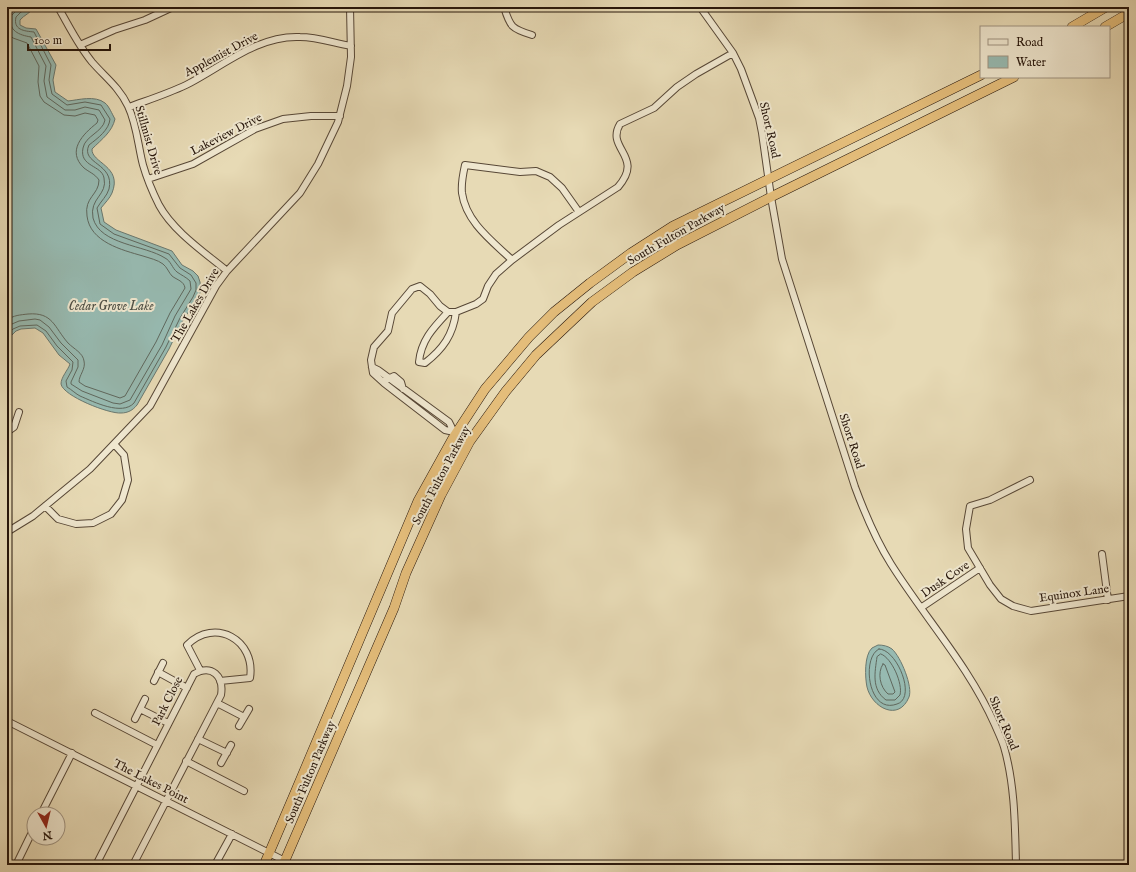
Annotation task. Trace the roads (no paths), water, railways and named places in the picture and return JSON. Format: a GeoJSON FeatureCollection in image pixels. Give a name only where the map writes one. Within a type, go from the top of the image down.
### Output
{"type":"FeatureCollection","features":[{"type":"Feature","properties":{"kind":"highway"},"geometry":{"type":"LineString","coordinates":[[1074,26],[1106,7]]}},
{"type":"Feature","properties":{"kind":"highway"},"geometry":{"type":"LineString","coordinates":[[1107,26],[1129,13]]}},
{"type":"Feature","properties":{"kind":"highway","name":"South Fulton Parkway"},"geometry":{"type":"LineString","coordinates":[[264,865],[268,852],[294,796],[418,501],[455,432],[485,390],[529,337],[554,312],[590,283],[631,253],[673,226],[980,75]]}},
{"type":"Feature","properties":{"kind":"highway","name":"South Fulton Parkway"},"geometry":{"type":"LineString","coordinates":[[284,863],[394,608],[406,573],[441,495],[470,441],[502,396],[536,355],[592,302],[654,259],[717,224],[1012,78]]}},
{"type":"Feature","properties":{"kind":"street","name":"Stillmist Drive"},"geometry":{"type":"LineString","coordinates":[[58,7],[80,45],[92,62],[116,87],[129,107],[148,179],[160,206],[176,227],[227,271]]}},
{"type":"Feature","properties":{"kind":"street"},"geometry":{"type":"LineString","coordinates":[[80,45],[114,30],[145,20],[173,7]]}},
{"type":"Feature","properties":{"kind":"street","name":"The Lakes Drive"},"geometry":{"type":"LineString","coordinates":[[7,532],[33,516],[90,469],[150,406],[216,286],[227,271],[300,193],[318,164],[340,116],[347,86],[351,57],[350,7]]}},
{"type":"Feature","properties":{"kind":"street"},"geometry":{"type":"LineString","coordinates":[[504,7],[508,22],[517,31],[532,35]]}},
{"type":"Feature","properties":{"kind":"street","name":"Short Road"},"geometry":{"type":"LineString","coordinates":[[700,7],[733,54],[741,69],[759,118],[782,259],[865,515],[877,540],[892,565],[973,681],[989,711],[1004,746],[1011,783],[1016,865]]}},
{"type":"Feature","properties":{"kind":"street","name":"Applemist Drive"},"geometry":{"type":"LineString","coordinates":[[129,107],[164,95],[186,85],[259,44],[299,37],[351,46]]}},
{"type":"Feature","properties":{"kind":"street"},"geometry":{"type":"LineString","coordinates":[[470,441],[455,432],[445,430],[414,406],[386,380],[373,373],[371,360],[374,347],[388,331],[392,313],[412,289],[420,286],[448,312],[456,312],[476,304],[483,299],[488,286],[496,274],[512,260],[579,212],[618,187],[624,180],[628,167],[625,155],[617,143],[616,134],[620,124],[654,108],[677,87],[696,74],[733,54]]}},
{"type":"Feature","properties":{"kind":"street","name":"Lakeview Drive"},"geometry":{"type":"LineString","coordinates":[[148,179],[193,164],[255,129],[282,119],[311,116],[340,116]]}},
{"type":"Feature","properties":{"kind":"street"},"geometry":{"type":"LineString","coordinates":[[512,260],[479,228],[468,211],[462,193],[462,177],[465,165],[520,172],[536,171],[550,177],[562,188],[579,212]]}},
{"type":"Feature","properties":{"kind":"street"},"geometry":{"type":"LineString","coordinates":[[448,312],[432,330],[420,350],[419,362],[424,363],[437,353],[449,337],[454,324],[456,312]]}},
{"type":"Feature","properties":{"kind":"street"},"geometry":{"type":"LineString","coordinates":[[386,380],[394,376],[398,378],[403,389],[449,422],[455,432]]}},
{"type":"Feature","properties":{"kind":"street"},"geometry":{"type":"LineString","coordinates":[[414,406],[419,400]]}},
{"type":"Feature","properties":{"kind":"street"},"geometry":{"type":"LineString","coordinates":[[7,432],[14,427],[19,412]]}},
{"type":"Feature","properties":{"kind":"street"},"geometry":{"type":"LineString","coordinates":[[45,506],[58,519],[76,524],[93,523],[111,514],[122,500],[128,480],[124,455],[114,444]]}},
{"type":"Feature","properties":{"kind":"street","name":"Equinox Lane"},"geometry":{"type":"LineString","coordinates":[[1030,480],[990,500],[970,506],[966,529],[968,548],[990,585],[1001,599],[1013,606],[1031,610],[1129,596]]}},
{"type":"Feature","properties":{"kind":"street"},"geometry":{"type":"LineString","coordinates":[[1102,554],[1108,600]]}},
{"type":"Feature","properties":{"kind":"street","name":"Dusk Cove"},"geometry":{"type":"LineString","coordinates":[[922,608],[980,568]]}},
{"type":"Feature","properties":{"kind":"street"},"geometry":{"type":"LineString","coordinates":[[133,865],[221,695],[222,687],[220,681],[250,678],[252,667],[244,647],[233,637],[220,632],[205,634],[194,638],[187,645],[200,670]]}},
{"type":"Feature","properties":{"kind":"street"},"geometry":{"type":"LineString","coordinates":[[154,681],[163,663]]}},
{"type":"Feature","properties":{"kind":"street","name":"Park Close"},"geometry":{"type":"LineString","coordinates":[[96,865],[194,674],[200,670],[211,671],[218,676],[220,681]]}},
{"type":"Feature","properties":{"kind":"street"},"geometry":{"type":"LineString","coordinates":[[158,672],[187,688]]}},
{"type":"Feature","properties":{"kind":"street"},"geometry":{"type":"LineString","coordinates":[[135,718],[145,700]]}},
{"type":"Feature","properties":{"kind":"street"},"geometry":{"type":"LineString","coordinates":[[217,703],[244,717]]}},
{"type":"Feature","properties":{"kind":"street"},"geometry":{"type":"LineString","coordinates":[[140,709],[168,723]]}},
{"type":"Feature","properties":{"kind":"street"},"geometry":{"type":"LineString","coordinates":[[239,726],[249,709]]}},
{"type":"Feature","properties":{"kind":"street"},"geometry":{"type":"LineString","coordinates":[[95,713],[157,745]]}},
{"type":"Feature","properties":{"kind":"street","name":"The Lakes Point"},"geometry":{"type":"LineString","coordinates":[[7,721],[268,852],[284,863]]}},
{"type":"Feature","properties":{"kind":"street"},"geometry":{"type":"LineString","coordinates":[[198,739],[227,753]]}},
{"type":"Feature","properties":{"kind":"street"},"geometry":{"type":"LineString","coordinates":[[221,764],[231,745]]}},
{"type":"Feature","properties":{"kind":"street"},"geometry":{"type":"LineString","coordinates":[[45,806],[72,753]]}},
{"type":"Feature","properties":{"kind":"street"},"geometry":{"type":"LineString","coordinates":[[186,761],[244,791]]}},
{"type":"Feature","properties":{"kind":"street"},"geometry":{"type":"LineString","coordinates":[[215,865],[232,834]]}},
{"type":"Feature","properties":{"kind":"street"},"geometry":{"type":"LineString","coordinates":[[16,865],[26,844]]}},
{"type":"Feature","properties":{"kind":"water","name":"Cedar Grove Lake"},"geometry":{"type":"Polygon","coordinates":[[[7,7],[34,7],[20,20],[20,25],[26,28],[36,29],[56,65],[53,80],[55,92],[68,101],[96,99],[101,101],[108,106],[115,119],[109,132],[92,149],[96,158],[106,166],[113,177],[114,184],[112,193],[101,208],[104,222],[116,230],[172,251],[182,265],[193,271],[198,276],[200,282],[201,291],[183,320],[169,349],[137,405],[132,410],[126,412],[115,413],[107,411],[78,399],[64,389],[61,381],[70,364],[59,355],[43,333],[35,328],[16,331],[11,336],[7,350],[7,7]]]}},
{"type":"Feature","properties":{"kind":"water"},"geometry":{"type":"Polygon","coordinates":[[[878,645],[892,649],[899,658],[908,680],[910,692],[909,697],[905,705],[899,709],[886,709],[880,706],[874,701],[867,687],[866,661],[869,651],[878,645]]]}}]}
